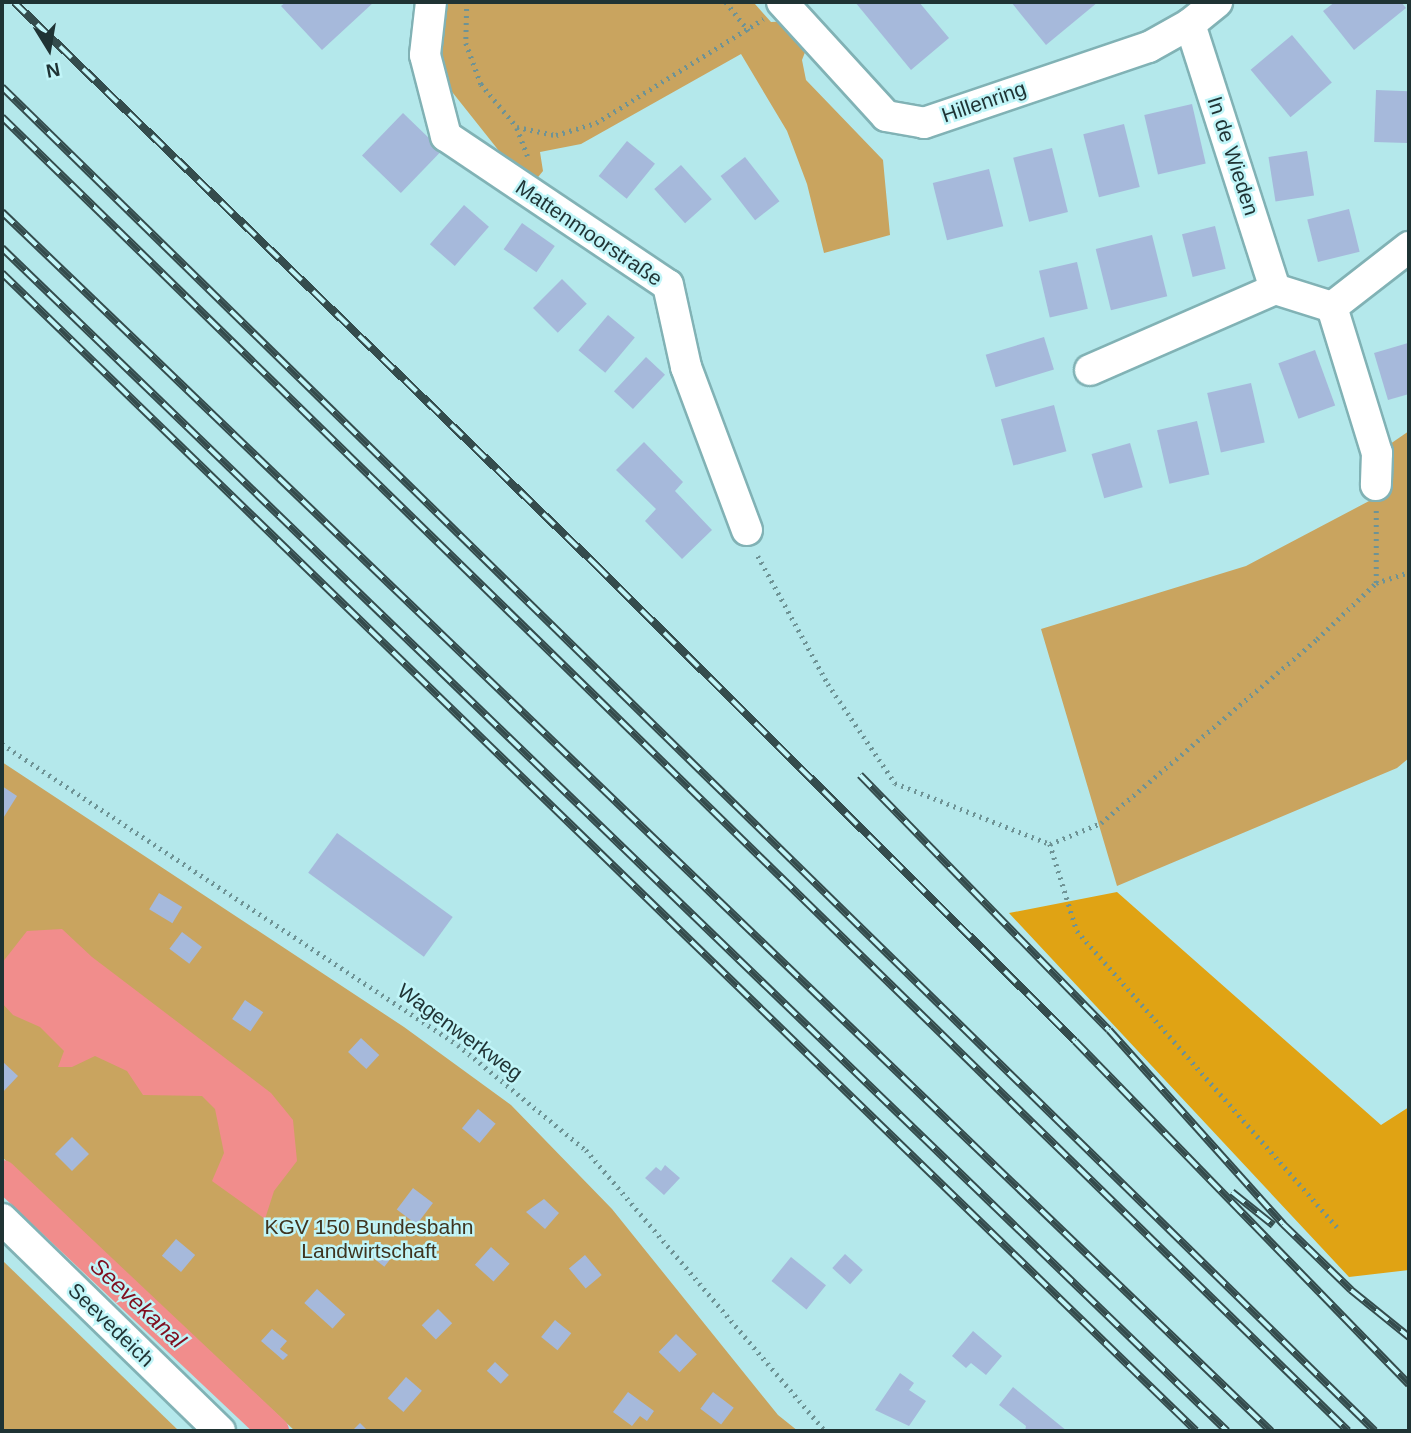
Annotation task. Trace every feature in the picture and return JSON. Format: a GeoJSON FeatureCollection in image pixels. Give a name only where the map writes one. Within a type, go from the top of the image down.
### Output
{"type":"FeatureCollection","features":[{"type":"Feature","properties":{"kind":"street","name":"Mattenmoorstraße"},"geometry":{"type":"LineString","coordinates":[[431,2],[425,55],[446,136],[668,285],[686,367],[747,530]]}},
{"type":"Feature","properties":{"kind":"street","name":"Hillenring"},"geometry":{"type":"LineString","coordinates":[[783,2],[886,116],[924,123],[1149,47],[1191,24],[1217,2]]}},
{"type":"Feature","properties":{"kind":"street","name":"In de Wieden"},"geometry":{"type":"LineString","coordinates":[[1191,24],[1275,289]]}},
{"type":"Feature","properties":{"kind":"street"},"geometry":{"type":"LineString","coordinates":[[1332,307],[1409,247]]}},
{"type":"Feature","properties":{"kind":"street"},"geometry":{"type":"LineString","coordinates":[[1090,369],[1275,289],[1332,307]]}},
{"type":"Feature","properties":{"kind":"street"},"geometry":{"type":"LineString","coordinates":[[1332,307],[1377,453],[1376,485]]}},
{"type":"Feature","properties":{"kind":"street","name":"Seevedeich"},"geometry":{"type":"LineString","coordinates":[[2,1219],[220,1431]]}},
{"type":"Feature","properties":{"kind":"path"},"geometry":{"type":"LineString","coordinates":[[467,2],[466,43],[481,84],[517,127],[556,135],[596,123],[749,31],[783,2]]}},
{"type":"Feature","properties":{"kind":"path"},"geometry":{"type":"LineString","coordinates":[[726,2],[749,31]]}},
{"type":"Feature","properties":{"kind":"path"},"geometry":{"type":"LineString","coordinates":[[1376,485],[1376,583]]}},
{"type":"Feature","properties":{"kind":"path"},"geometry":{"type":"LineString","coordinates":[[747,530],[774,589],[828,684],[895,783],[1050,844],[1101,823],[1317,639],[1376,583],[1409,572]]}},
{"type":"Feature","properties":{"kind":"path","name":"Wagenwerkweg"},"geometry":{"type":"LineString","coordinates":[[2,744],[458,1045],[586,1150],[825,1431]]}},
{"type":"Feature","properties":{"kind":"path"},"geometry":{"type":"LineString","coordinates":[[1050,844],[1077,931],[1337,1227]]}},
{"type":"Feature","properties":{"kind":"green space"},"geometry":{"type":"Polygon","coordinates":[[[436,2],[758,2],[755,4],[771,22],[794,21],[809,42],[802,60],[806,80],[883,160],[890,235],[824,253],[807,184],[787,131],[741,54],[581,144],[540,152],[543,171],[534,182],[507,161],[445,83],[435,47],[436,2]]]}},
{"type":"Feature","properties":{"kind":"green space"},"geometry":{"type":"Polygon","coordinates":[[[1409,431],[1409,758],[1397,768],[1117,886],[1041,629],[1246,566],[1371,500],[1377,453],[1409,431]]]}},
{"type":"Feature","properties":{"kind":"green space","name":"KGV 150 Bundesbahn Landwirtschaft"},"geometry":{"type":"Polygon","coordinates":[[[2,762],[404,1027],[511,1105],[612,1209],[778,1415],[798,1431],[295,1431],[2,1157],[2,762]]]}},
{"type":"Feature","properties":{"kind":"green space"},"geometry":{"type":"Polygon","coordinates":[[[2,1260],[179,1431],[2,1431],[2,1260]]]}},
{"type":"Feature","properties":{"kind":"shaded area"},"geometry":{"type":"Polygon","coordinates":[[[1117,892],[1381,1125],[1409,1107],[1409,1270],[1349,1277],[1009,913],[1117,892]]]}},
{"type":"Feature","properties":{"kind":"shaded area"},"geometry":{"type":"Polygon","coordinates":[[[62,929],[92,957],[271,1093],[293,1120],[297,1161],[274,1191],[265,1219],[212,1181],[224,1153],[215,1109],[202,1096],[143,1095],[127,1071],[95,1056],[72,1067],[58,1067],[64,1051],[40,1027],[13,1015],[2,1003],[2,963],[27,931],[62,929]]]}},
{"type":"Feature","properties":{"kind":"building"},"geometry":{"type":"Polygon","coordinates":[[[286,2],[374,2],[322,50],[281,6],[286,2]]]}},
{"type":"Feature","properties":{"kind":"building"},"geometry":{"type":"Polygon","coordinates":[[[855,2],[919,2],[949,38],[911,70],[855,2]]]}},
{"type":"Feature","properties":{"kind":"building"},"geometry":{"type":"Polygon","coordinates":[[[1011,2],[1098,2],[1046,45],[1011,2]]]}},
{"type":"Feature","properties":{"kind":"building"},"geometry":{"type":"Polygon","coordinates":[[[1335,2],[1401,2],[1406,8],[1354,50],[1323,11],[1335,2]]]}},
{"type":"Feature","properties":{"kind":"building"},"geometry":{"type":"Polygon","coordinates":[[[1292,35],[1332,82],[1290,117],[1251,70],[1292,35]]]}},
{"type":"Feature","properties":{"kind":"building"},"geometry":{"type":"Polygon","coordinates":[[[1376,90],[1409,91],[1407,143],[1374,142],[1376,90]]]}},
{"type":"Feature","properties":{"kind":"building"},"geometry":{"type":"Polygon","coordinates":[[[1192,104],[1206,163],[1158,174],[1144,115],[1192,104]]]}},
{"type":"Feature","properties":{"kind":"building"},"geometry":{"type":"Polygon","coordinates":[[[403,113],[442,151],[401,193],[362,155],[403,113]]]}},
{"type":"Feature","properties":{"kind":"building"},"geometry":{"type":"Polygon","coordinates":[[[1124,124],[1140,187],[1099,197],[1083,134],[1124,124]]]}},
{"type":"Feature","properties":{"kind":"building"},"geometry":{"type":"Polygon","coordinates":[[[627,141],[655,164],[627,199],[599,176],[627,141]]]}},
{"type":"Feature","properties":{"kind":"building"},"geometry":{"type":"Polygon","coordinates":[[[1052,148],[1068,212],[1029,222],[1013,158],[1052,148]]]}},
{"type":"Feature","properties":{"kind":"building"},"geometry":{"type":"Polygon","coordinates":[[[1307,151],[1314,195],[1276,202],[1268,157],[1307,151]]]}},
{"type":"Feature","properties":{"kind":"building"},"geometry":{"type":"Polygon","coordinates":[[[745,157],[779,201],[755,220],[721,176],[745,157]]]}},
{"type":"Feature","properties":{"kind":"building"},"geometry":{"type":"Polygon","coordinates":[[[681,165],[712,199],[685,223],[654,189],[681,165]]]}},
{"type":"Feature","properties":{"kind":"building"},"geometry":{"type":"Polygon","coordinates":[[[989,169],[1003,226],[947,240],[933,183],[989,169]]]}},
{"type":"Feature","properties":{"kind":"building"},"geometry":{"type":"Polygon","coordinates":[[[464,205],[489,227],[455,266],[430,244],[464,205]]]}},
{"type":"Feature","properties":{"kind":"building"},"geometry":{"type":"Polygon","coordinates":[[[1349,209],[1360,252],[1318,262],[1307,219],[1349,209]]]}},
{"type":"Feature","properties":{"kind":"building"},"geometry":{"type":"Polygon","coordinates":[[[522,223],[555,246],[536,272],[504,249],[522,223]]]}},
{"type":"Feature","properties":{"kind":"building"},"geometry":{"type":"Polygon","coordinates":[[[1215,226],[1226,269],[1193,277],[1182,234],[1215,226]]]}},
{"type":"Feature","properties":{"kind":"building"},"geometry":{"type":"Polygon","coordinates":[[[1152,235],[1167,296],[1111,310],[1096,249],[1152,235]]]}},
{"type":"Feature","properties":{"kind":"building"},"geometry":{"type":"Polygon","coordinates":[[[1077,262],[1088,309],[1050,318],[1039,271],[1077,262]]]}},
{"type":"Feature","properties":{"kind":"building"},"geometry":{"type":"Polygon","coordinates":[[[562,279],[587,304],[558,333],[533,308],[562,279]]]}},
{"type":"Feature","properties":{"kind":"building"},"geometry":{"type":"Polygon","coordinates":[[[608,315],[635,337],[605,373],[578,350],[608,315]]]}},
{"type":"Feature","properties":{"kind":"building"},"geometry":{"type":"Polygon","coordinates":[[[1044,337],[1054,370],[996,387],[986,355],[1044,337]]]}},
{"type":"Feature","properties":{"kind":"building"},"geometry":{"type":"Polygon","coordinates":[[[1408,343],[1409,394],[1388,400],[1374,353],[1408,343]]]}},
{"type":"Feature","properties":{"kind":"building"},"geometry":{"type":"Polygon","coordinates":[[[1315,350],[1335,405],[1299,419],[1278,363],[1315,350]]]}},
{"type":"Feature","properties":{"kind":"building"},"geometry":{"type":"Polygon","coordinates":[[[646,357],[665,375],[633,409],[614,391],[646,357]]]}},
{"type":"Feature","properties":{"kind":"building"},"geometry":{"type":"Polygon","coordinates":[[[1251,383],[1265,442],[1221,453],[1207,393],[1251,383]]]}},
{"type":"Feature","properties":{"kind":"building"},"geometry":{"type":"Polygon","coordinates":[[[1054,405],[1066,451],[1013,466],[1001,419],[1054,405]]]}},
{"type":"Feature","properties":{"kind":"building"},"geometry":{"type":"Polygon","coordinates":[[[1197,421],[1209,475],[1169,484],[1157,430],[1197,421]]]}},
{"type":"Feature","properties":{"kind":"building"},"geometry":{"type":"Polygon","coordinates":[[[644,442],[683,482],[675,491],[712,530],[682,559],[645,521],[656,509],[616,470],[644,442]]]}},
{"type":"Feature","properties":{"kind":"building"},"geometry":{"type":"Polygon","coordinates":[[[1130,443],[1143,487],[1104,498],[1092,454],[1130,443]]]}},
{"type":"Feature","properties":{"kind":"building"},"geometry":{"type":"Polygon","coordinates":[[[2,786],[17,796],[2,820],[2,786]]]}},
{"type":"Feature","properties":{"kind":"building"},"geometry":{"type":"Polygon","coordinates":[[[337,833],[453,917],[424,957],[308,873],[337,833]]]}},
{"type":"Feature","properties":{"kind":"building"},"geometry":{"type":"Polygon","coordinates":[[[159,893],[182,907],[172,923],[149,909],[159,893]]]}},
{"type":"Feature","properties":{"kind":"building"},"geometry":{"type":"Polygon","coordinates":[[[182,932],[202,947],[189,964],[169,949],[182,932]]]}},
{"type":"Feature","properties":{"kind":"building"},"geometry":{"type":"Polygon","coordinates":[[[245,1000],[263,1012],[250,1031],[232,1019],[245,1000]]]}},
{"type":"Feature","properties":{"kind":"building"},"geometry":{"type":"Polygon","coordinates":[[[361,1038],[379,1055],[366,1069],[348,1052],[361,1038]]]}},
{"type":"Feature","properties":{"kind":"building"},"geometry":{"type":"Polygon","coordinates":[[[2,1061],[18,1076],[2,1093],[2,1061]]]}},
{"type":"Feature","properties":{"kind":"building"},"geometry":{"type":"Polygon","coordinates":[[[478,1109],[496,1124],[480,1143],[462,1128],[478,1109]]]}},
{"type":"Feature","properties":{"kind":"building"},"geometry":{"type":"Polygon","coordinates":[[[72,1137],[89,1154],[72,1171],[55,1154],[72,1137]]]}},
{"type":"Feature","properties":{"kind":"building"},"geometry":{"type":"Polygon","coordinates":[[[665,1165],[680,1178],[664,1195],[645,1178],[656,1167],[661,1171],[665,1165]]]}},
{"type":"Feature","properties":{"kind":"building"},"geometry":{"type":"Polygon","coordinates":[[[413,1188],[433,1203],[417,1225],[397,1210],[413,1188]]]}},
{"type":"Feature","properties":{"kind":"building"},"geometry":{"type":"Polygon","coordinates":[[[544,1199],[559,1213],[545,1229],[526,1212],[544,1199]]]}},
{"type":"Feature","properties":{"kind":"building"},"geometry":{"type":"Polygon","coordinates":[[[176,1239],[195,1255],[181,1272],[162,1256],[176,1239]]]}},
{"type":"Feature","properties":{"kind":"building"},"geometry":{"type":"Polygon","coordinates":[[[380,1243],[394,1254],[384,1267],[370,1256],[380,1243]]]}},
{"type":"Feature","properties":{"kind":"building"},"geometry":{"type":"Polygon","coordinates":[[[491,1247],[510,1264],[494,1282],[475,1265],[491,1247]]]}},
{"type":"Feature","properties":{"kind":"building"},"geometry":{"type":"Polygon","coordinates":[[[845,1254],[863,1270],[850,1284],[832,1268],[845,1254]]]}},
{"type":"Feature","properties":{"kind":"building"},"geometry":{"type":"Polygon","coordinates":[[[585,1255],[602,1275],[586,1288],[569,1268],[585,1255]]]}},
{"type":"Feature","properties":{"kind":"building"},"geometry":{"type":"Polygon","coordinates":[[[791,1257],[826,1285],[806,1309],[771,1281],[791,1257]]]}},
{"type":"Feature","properties":{"kind":"building"},"geometry":{"type":"Polygon","coordinates":[[[317,1289],[345,1314],[333,1329],[304,1303],[317,1289]]]}},
{"type":"Feature","properties":{"kind":"building"},"geometry":{"type":"Polygon","coordinates":[[[438,1309],[452,1323],[436,1339],[422,1325],[438,1309]]]}},
{"type":"Feature","properties":{"kind":"building"},"geometry":{"type":"Polygon","coordinates":[[[555,1320],[571,1333],[557,1350],[541,1337],[555,1320]]]}},
{"type":"Feature","properties":{"kind":"building"},"geometry":{"type":"Polygon","coordinates":[[[272,1329],[287,1341],[280,1349],[288,1355],[283,1360],[261,1341],[272,1329]]]}},
{"type":"Feature","properties":{"kind":"building"},"geometry":{"type":"Polygon","coordinates":[[[973,1331],[1002,1356],[986,1375],[971,1363],[966,1368],[952,1356],[973,1331]]]}},
{"type":"Feature","properties":{"kind":"building"},"geometry":{"type":"Polygon","coordinates":[[[676,1334],[697,1354],[679,1372],[659,1352],[676,1334]]]}},
{"type":"Feature","properties":{"kind":"building"},"geometry":{"type":"Polygon","coordinates":[[[495,1362],[509,1375],[501,1384],[487,1371],[495,1362]]]}},
{"type":"Feature","properties":{"kind":"building"},"geometry":{"type":"Polygon","coordinates":[[[900,1373],[914,1383],[909,1390],[926,1401],[909,1426],[875,1410],[900,1373]]]}},
{"type":"Feature","properties":{"kind":"building"},"geometry":{"type":"Polygon","coordinates":[[[406,1377],[422,1391],[403,1412],[388,1398],[406,1377]]]}},
{"type":"Feature","properties":{"kind":"building"},"geometry":{"type":"Polygon","coordinates":[[[1013,1387],[1067,1431],[1025,1431],[1026,1426],[999,1405],[1013,1387]]]}},
{"type":"Feature","properties":{"kind":"building"},"geometry":{"type":"Polygon","coordinates":[[[628,1392],[654,1411],[647,1421],[640,1416],[632,1426],[613,1412],[628,1392]]]}},
{"type":"Feature","properties":{"kind":"building"},"geometry":{"type":"Polygon","coordinates":[[[713,1392],[734,1408],[721,1424],[700,1409],[713,1392]]]}},
{"type":"Feature","properties":{"kind":"building"},"geometry":{"type":"Polygon","coordinates":[[[360,1423],[368,1431],[352,1431],[360,1423]]]}},
{"type":"Feature","properties":{"kind":"waterway","name":"Seevekanal"},"geometry":{"type":"LineString","coordinates":[[2,1175],[274,1431]]}},
{"type":"Feature","properties":{"kind":"railway"},"geometry":{"type":"LineString","coordinates":[[14,2],[596,565],[1075,1041],[1409,1385]]}},
{"type":"Feature","properties":{"kind":"railway"},"geometry":{"type":"LineString","coordinates":[[2,87],[1375,1431]]}},
{"type":"Feature","properties":{"kind":"railway"},"geometry":{"type":"LineString","coordinates":[[2,117],[1348,1431]]}},
{"type":"Feature","properties":{"kind":"railway"},"geometry":{"type":"LineString","coordinates":[[2,212],[1271,1431]]}},
{"type":"Feature","properties":{"kind":"railway"},"geometry":{"type":"LineString","coordinates":[[2,248],[1227,1431]]}},
{"type":"Feature","properties":{"kind":"railway"},"geometry":{"type":"LineString","coordinates":[[2,273],[1196,1431]]}},
{"type":"Feature","properties":{"kind":"railway"},"geometry":{"type":"LineString","coordinates":[[860,775],[1109,1030],[1283,1224],[1351,1290],[1409,1337]]}},
{"type":"Feature","properties":{"kind":"railway"},"geometry":{"type":"LineString","coordinates":[[1232,1192],[1273,1225]]}}]}
